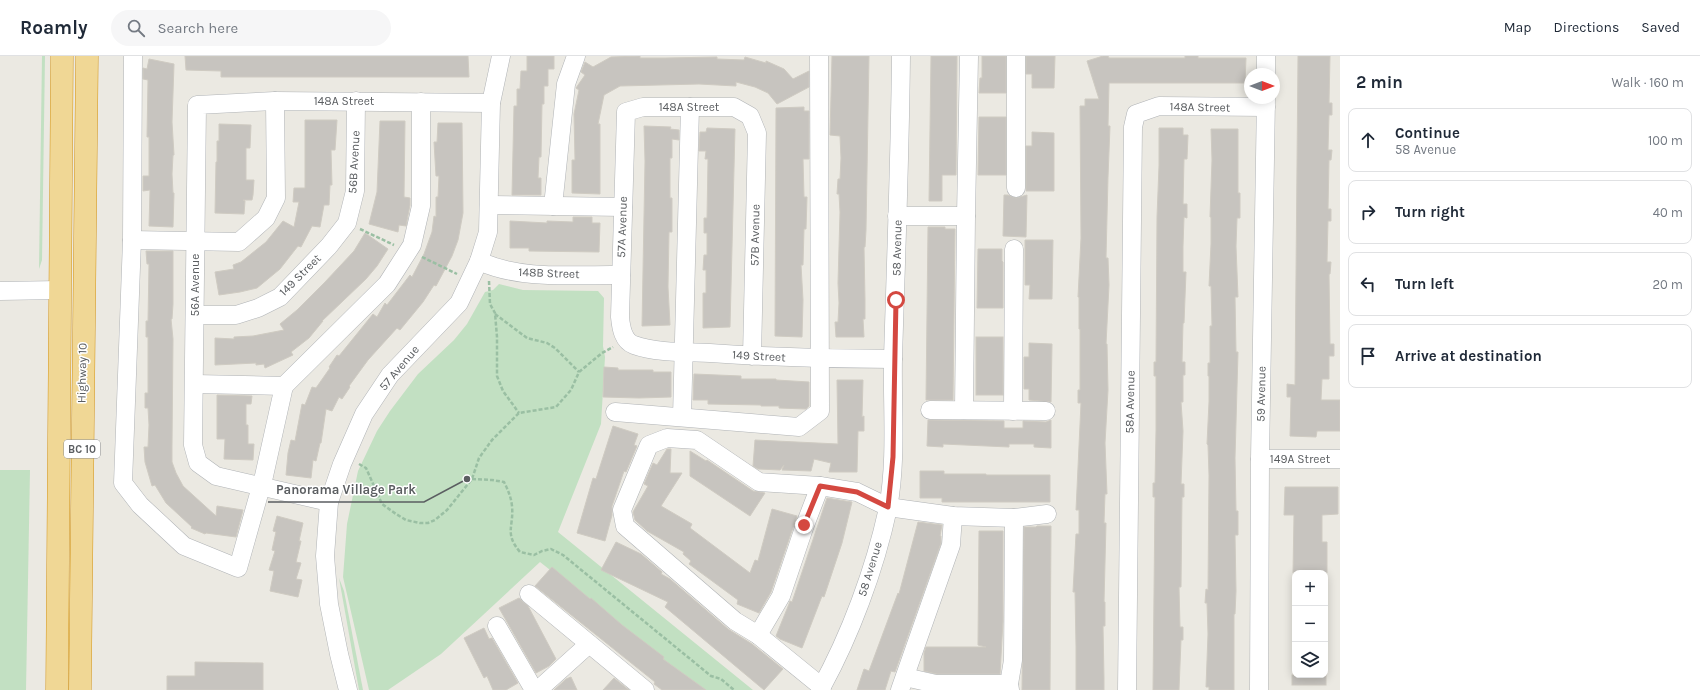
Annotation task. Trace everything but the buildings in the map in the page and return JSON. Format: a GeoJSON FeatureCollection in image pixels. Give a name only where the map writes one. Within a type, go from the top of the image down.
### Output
{"type":"FeatureCollection","features":[{"type":"Feature","properties":{"kind":"highway","name":"Highway 10"},"geometry":{"type":"LineString","coordinates":[[57,690],[62,56]]}},
{"type":"Feature","properties":{"kind":"highway","name":"Highway 10"},"geometry":{"type":"LineString","coordinates":[[80,690],[86,56]]}},
{"type":"Feature","properties":{"kind":"street"},"geometry":{"type":"LineString","coordinates":[[133,56],[132,240],[123,483],[140,505],[184,546],[238,568],[262,487],[284,386],[387,284],[412,246],[421,206],[421,102]]}},
{"type":"Feature","properties":{"kind":"street","name":"57 Avenue"},"geometry":{"type":"LineString","coordinates":[[348,690],[329,604],[325,556],[328,502],[342,464],[364,414],[390,375],[459,303],[479,261],[488,232],[491,103],[501,56]]}},
{"type":"Feature","properties":{"kind":"street"},"geometry":{"type":"LineString","coordinates":[[553,206],[566,84],[576,56]]}},
{"type":"Feature","properties":{"kind":"street"},"geometry":{"type":"LineString","coordinates":[[615,412],[800,427],[820,411],[819,56]]}},
{"type":"Feature","properties":{"kind":"street","name":"58 Avenue"},"geometry":{"type":"LineString","coordinates":[[821,688],[857,609],[872,567],[888,507],[893,457],[901,56]]}},
{"type":"Feature","properties":{"kind":"street"},"geometry":{"type":"LineString","coordinates":[[964,410],[969,56]]}},
{"type":"Feature","properties":{"kind":"street"},"geometry":{"type":"LineString","coordinates":[[1016,56],[1016,188]]}},
{"type":"Feature","properties":{"kind":"street"},"geometry":{"type":"LineString","coordinates":[[1266,56],[1266,68]]}},
{"type":"Feature","properties":{"kind":"street"},"geometry":{"type":"LineString","coordinates":[[132,240],[239,242],[266,218],[276,198],[275,101]]}},
{"type":"Feature","properties":{"kind":"street","name":"148A Street"},"geometry":{"type":"LineString","coordinates":[[196,105],[275,101],[491,103]]}},
{"type":"Feature","properties":{"kind":"street","name":"56B Avenue"},"geometry":{"type":"LineString","coordinates":[[351,225],[355,191],[356,101]]}},
{"type":"Feature","properties":{"kind":"street","name":"148A Street"},"geometry":{"type":"LineString","coordinates":[[1136,114],[1159,106],[1244,104]]}},
{"type":"Feature","properties":{"kind":"street","name":"59 Avenue"},"geometry":{"type":"LineString","coordinates":[[1259,690],[1260,459],[1266,104]]}},
{"type":"Feature","properties":{"kind":"street","name":"56A Avenue"},"geometry":{"type":"LineString","coordinates":[[196,105],[193,445],[198,463],[216,476],[262,487]]}},
{"type":"Feature","properties":{"kind":"street","name":"148A Street"},"geometry":{"type":"LineString","coordinates":[[626,112],[643,107],[734,108],[750,116]]}},
{"type":"Feature","properties":{"kind":"street"},"geometry":{"type":"LineString","coordinates":[[682,417],[690,107]]}},
{"type":"Feature","properties":{"kind":"street","name":"57A Avenue"},"geometry":{"type":"LineString","coordinates":[[622,343],[620,317],[626,112]]}},
{"type":"Feature","properties":{"kind":"street","name":"58A Avenue"},"geometry":{"type":"LineString","coordinates":[[1127,690],[1133,127],[1136,114]]}},
{"type":"Feature","properties":{"kind":"street","name":"57B Avenue"},"geometry":{"type":"LineString","coordinates":[[750,116],[757,133],[752,356]]}},
{"type":"Feature","properties":{"kind":"street"},"geometry":{"type":"LineString","coordinates":[[489,205],[623,206]]}},
{"type":"Feature","properties":{"kind":"street"},"geometry":{"type":"LineString","coordinates":[[897,216],[966,216]]}},
{"type":"Feature","properties":{"kind":"street","name":"149 Street"},"geometry":{"type":"LineString","coordinates":[[195,315],[236,315],[258,308],[280,296],[328,246],[351,225]]}},
{"type":"Feature","properties":{"kind":"street"},"geometry":{"type":"LineString","coordinates":[[1013,411],[1014,249]]}},
{"type":"Feature","properties":{"kind":"street","name":"148B Street"},"geometry":{"type":"LineString","coordinates":[[479,261],[493,267],[525,274],[621,275]]}},
{"type":"Feature","properties":{"kind":"street"},"geometry":{"type":"LineString","coordinates":[[0,291],[59,290]]}},
{"type":"Feature","properties":{"kind":"street","name":"149 Street"},"geometry":{"type":"LineString","coordinates":[[622,343],[683,352],[752,356],[894,359]]}},
{"type":"Feature","properties":{"kind":"street"},"geometry":{"type":"LineString","coordinates":[[194,384],[284,386]]}},
{"type":"Feature","properties":{"kind":"street"},"geometry":{"type":"LineString","coordinates":[[930,410],[1046,411]]}},
{"type":"Feature","properties":{"kind":"street"},"geometry":{"type":"LineString","coordinates":[[821,688],[758,635],[735,621],[625,526],[622,510],[649,445],[667,438],[697,440],[759,482],[820,486],[857,492],[888,507],[952,516],[1014,518],[1047,514]]}},
{"type":"Feature","properties":{"kind":"street","name":"149A Street"},"geometry":{"type":"LineString","coordinates":[[1260,459],[1340,459]]}},
{"type":"Feature","properties":{"kind":"street"},"geometry":{"type":"LineString","coordinates":[[758,635],[781,596],[804,525],[820,486]]}},
{"type":"Feature","properties":{"kind":"street"},"geometry":{"type":"LineString","coordinates":[[262,487],[328,502]]}},
{"type":"Feature","properties":{"kind":"street"},"geometry":{"type":"LineString","coordinates":[[952,516],[951,545],[903,683],[1010,687],[1013,660],[1014,518]]}},
{"type":"Feature","properties":{"kind":"street"},"geometry":{"type":"LineString","coordinates":[[529,594],[645,690]]}},
{"type":"Feature","properties":{"kind":"street"},"geometry":{"type":"LineString","coordinates":[[497,626],[534,690]]}},
{"type":"Feature","properties":{"kind":"street"},"geometry":{"type":"LineString","coordinates":[[538,690],[589,644]]}},
{"type":"Feature","properties":{"kind":"path"},"geometry":{"type":"LineString","coordinates":[[351,225],[396,246]]}},
{"type":"Feature","properties":{"kind":"path"},"geometry":{"type":"LineString","coordinates":[[416,254],[458,274]]}},
{"type":"Feature","properties":{"kind":"path"},"geometry":{"type":"LineString","coordinates":[[489,277],[490,304],[495,313],[527,338],[547,343],[555,348],[579,372]]}},
{"type":"Feature","properties":{"kind":"path"},"geometry":{"type":"LineString","coordinates":[[495,313],[497,376],[503,391],[519,413]]}},
{"type":"Feature","properties":{"kind":"path"},"geometry":{"type":"LineString","coordinates":[[359,464],[366,468],[382,504],[406,520],[428,523],[441,516],[472,479],[479,458],[492,440],[519,413],[556,407],[571,390],[579,372],[602,353],[622,343]]}},
{"type":"Feature","properties":{"kind":"path"},"geometry":{"type":"LineString","coordinates":[[472,479],[504,482],[510,495],[512,508],[510,528],[512,543],[520,552],[534,554],[551,550],[563,555],[711,676],[721,679],[734,690]]}},
{"type":"Feature","properties":{"kind":"green space"},"geometry":{"type":"Polygon","coordinates":[[[42,56],[45,56],[42,260],[39,269],[42,56]]]}},
{"type":"Feature","properties":{"kind":"green space"},"geometry":{"type":"Polygon","coordinates":[[[499,284],[523,290],[598,291],[604,298],[603,346],[605,357],[601,424],[558,532],[753,690],[702,690],[540,562],[441,654],[388,690],[369,690],[343,577],[347,524],[358,471],[377,431],[390,411],[418,374],[454,340],[467,324],[485,292],[493,290],[499,284]]]}},
{"type":"Feature","properties":{"kind":"green space"},"geometry":{"type":"Polygon","coordinates":[[[0,470],[30,470],[26,690],[0,690],[0,470]]]}},
{"type":"Feature","properties":{"kind":"green space"},"geometry":{"type":"Polygon","coordinates":[[[339,578],[344,591],[363,690],[359,690],[339,578]]]}},
{"type":"Feature","properties":{"kind":"place","name":"Panorama Village Park"},"geometry":{"type":"Point","coordinates":[467,479]}},
{"type":"Feature","properties":{"kind":"route"},"geometry":{"type":"LineString","coordinates":[[804,525],[820,486],[857,492],[888,507],[893,457],[896,300]]}}]}
